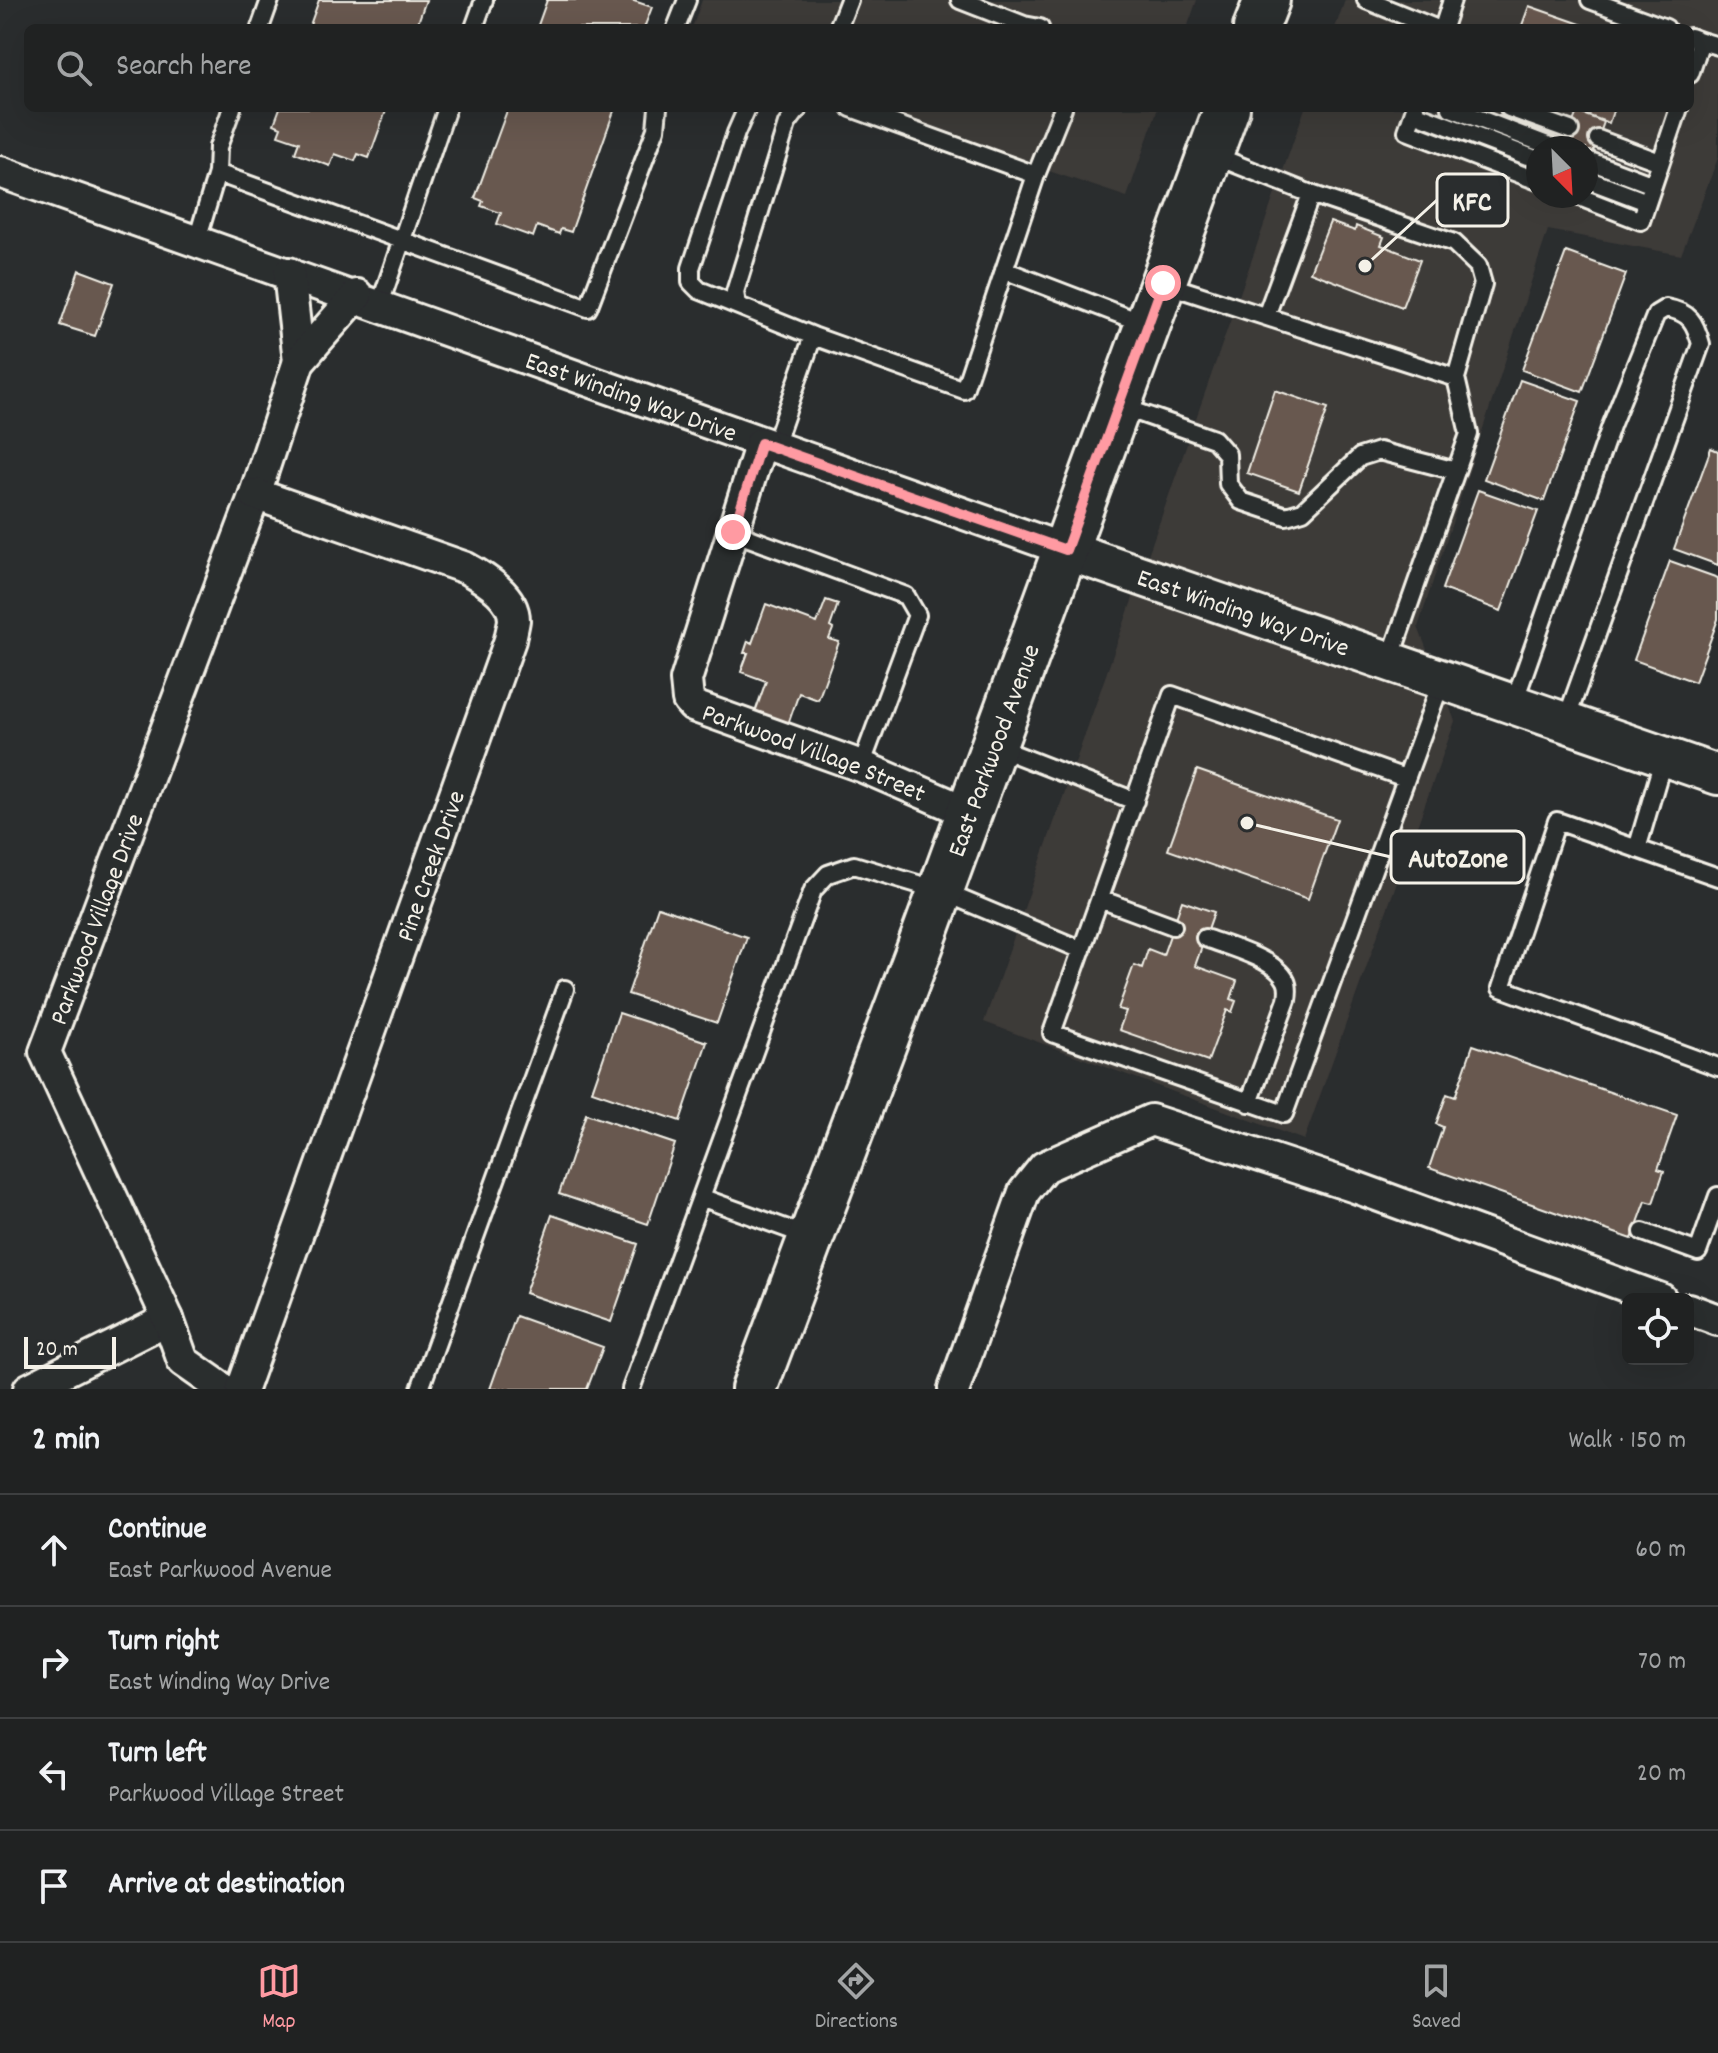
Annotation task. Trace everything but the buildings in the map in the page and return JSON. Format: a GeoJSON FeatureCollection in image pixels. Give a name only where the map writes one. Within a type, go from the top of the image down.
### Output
{"type":"FeatureCollection","features":[{"type":"Feature","properties":{"kind":"main road"},"geometry":{"type":"LineString","coordinates":[[1258,24],[1267,0]]}},
{"type":"Feature","properties":{"kind":"main road","name":"East Parkwood Avenue"},"geometry":{"type":"LineString","coordinates":[[754,1389],[970,813],[1226,112]]}},
{"type":"Feature","properties":{"kind":"street","name":"East Winding Way Drive"},"geometry":{"type":"LineString","coordinates":[[0,172],[368,299],[767,446],[1718,775]]}},
{"type":"Feature","properties":{"kind":"street","name":"Parkwood Village Drive"},"geometry":{"type":"LineString","coordinates":[[223,1389],[183,1361],[168,1319],[45,1052],[255,494],[299,361],[289,273]]}},
{"type":"Feature","properties":{"kind":"street","name":"Parkwood Village Drive"},"geometry":{"type":"LineString","coordinates":[[299,361],[368,299]]}},
{"type":"Feature","properties":{"kind":"street","name":"Parkwood Village Street"},"geometry":{"type":"LineString","coordinates":[[767,446],[733,532],[686,680],[688,700],[693,706],[861,766],[970,813]]}},
{"type":"Feature","properties":{"kind":"street","name":"Pine Creek Drive"},"geometry":{"type":"LineString","coordinates":[[242,1389],[510,640],[514,617],[503,596],[489,581],[466,568],[255,494]]}},
{"type":"Feature","properties":{"kind":"street"},"geometry":{"type":"LineString","coordinates":[[954,1389],[1024,1192],[1044,1167],[1151,1120],[1355,1187],[1645,1293]]}},
{"type":"Feature","properties":{"kind":"street"},"geometry":{"type":"LineString","coordinates":[[1694,1311],[1718,1320]]}},
{"type":"Feature","properties":{"kind":"street"},"geometry":{"type":"LineString","coordinates":[[29,1389],[168,1319]]}},
{"type":"Feature","properties":{"kind":"lane"},"geometry":{"type":"LineString","coordinates":[[261,24],[270,0]]}},
{"type":"Feature","properties":{"kind":"lane"},"geometry":{"type":"LineString","coordinates":[[475,24],[484,0]]}},
{"type":"Feature","properties":{"kind":"lane"},"geometry":{"type":"LineString","coordinates":[[678,24],[687,0]]}},
{"type":"Feature","properties":{"kind":"lane"},"geometry":{"type":"LineString","coordinates":[[840,24],[849,0]]}},
{"type":"Feature","properties":{"kind":"lane"},"geometry":{"type":"LineString","coordinates":[[960,0],[1021,24]]}},
{"type":"Feature","properties":{"kind":"lane"},"geometry":{"type":"LineString","coordinates":[[1366,0],[1425,24]]}},
{"type":"Feature","properties":{"kind":"lane"},"geometry":{"type":"LineString","coordinates":[[1444,24],[1452,0]]}},
{"type":"Feature","properties":{"kind":"lane"},"geometry":{"type":"LineString","coordinates":[[1590,0],[1655,24]]}},
{"type":"Feature","properties":{"kind":"lane"},"geometry":{"type":"LineString","coordinates":[[1696,39],[1718,46]]}},
{"type":"Feature","properties":{"kind":"lane"},"geometry":{"type":"LineString","coordinates":[[197,240],[217,173],[218,147],[231,112]]}},
{"type":"Feature","properties":{"kind":"lane"},"geometry":{"type":"LineString","coordinates":[[368,299],[402,240],[446,112]]}},
{"type":"Feature","properties":{"kind":"lane"},"geometry":{"type":"LineString","coordinates":[[217,173],[588,308],[656,129],[658,112]]}},
{"type":"Feature","properties":{"kind":"lane"},"geometry":{"type":"LineString","coordinates":[[745,112],[691,268],[691,282],[699,290],[813,336],[964,390],[1036,175],[1061,112]]}},
{"type":"Feature","properties":{"kind":"lane"},"geometry":{"type":"LineString","coordinates":[[737,305],[735,292],[787,124],[796,112]]}},
{"type":"Feature","properties":{"kind":"lane"},"geometry":{"type":"LineString","coordinates":[[862,112],[1036,175]]}},
{"type":"Feature","properties":{"kind":"lane"},"geometry":{"type":"LineString","coordinates":[[1414,112],[1407,131],[1526,176]]}},
{"type":"Feature","properties":{"kind":"lane"},"geometry":{"type":"LineString","coordinates":[[1417,112],[1526,155]]}},
{"type":"Feature","properties":{"kind":"lane"},"geometry":{"type":"LineString","coordinates":[[1461,112],[1526,137]]}},
{"type":"Feature","properties":{"kind":"lane"},"geometry":{"type":"LineString","coordinates":[[1520,112],[1570,130]]}},
{"type":"Feature","properties":{"kind":"lane"},"geometry":{"type":"LineString","coordinates":[[1598,204],[1641,221],[1678,112]]}},
{"type":"Feature","properties":{"kind":"lane"},"geometry":{"type":"LineString","coordinates":[[1598,139],[1660,162]]}},
{"type":"Feature","properties":{"kind":"lane"},"geometry":{"type":"LineString","coordinates":[[1210,154],[1311,194],[1454,243],[1478,266],[1483,284],[1456,378],[1469,434],[1389,662]]}},
{"type":"Feature","properties":{"kind":"lane"},"geometry":{"type":"LineString","coordinates":[[1598,164],[1653,185]]}},
{"type":"Feature","properties":{"kind":"lane"},"geometry":{"type":"LineString","coordinates":[[1598,184],[1647,202]]}},
{"type":"Feature","properties":{"kind":"lane"},"geometry":{"type":"LineString","coordinates":[[1266,316],[1311,194]]}},
{"type":"Feature","properties":{"kind":"lane"},"geometry":{"type":"LineString","coordinates":[[1004,270],[1148,325]]}},
{"type":"Feature","properties":{"kind":"lane"},"geometry":{"type":"LineString","coordinates":[[1163,283],[1456,378]]}},
{"type":"Feature","properties":{"kind":"lane"},"geometry":{"type":"LineString","coordinates":[[1513,705],[1611,426],[1656,314],[1666,308],[1679,310],[1695,324],[1701,344],[1565,723]]}},
{"type":"Feature","properties":{"kind":"lane"},"geometry":{"type":"LineString","coordinates":[[767,446],[813,336]]}},
{"type":"Feature","properties":{"kind":"lane"},"geometry":{"type":"LineString","coordinates":[[1119,405],[1214,439],[1227,454],[1228,484],[1241,501],[1286,516],[1303,511],[1360,457],[1379,451],[1456,471]]}},
{"type":"Feature","properties":{"kind":"lane"},"geometry":{"type":"LineString","coordinates":[[733,532],[906,596],[917,615],[861,766]]}},
{"type":"Feature","properties":{"kind":"lane"},"geometry":{"type":"LineString","coordinates":[[1405,778],[1172,695],[1052,1033],[1284,1114],[1442,680]]}},
{"type":"Feature","properties":{"kind":"lane"},"geometry":{"type":"LineString","coordinates":[[994,746],[1135,801]]}},
{"type":"Feature","properties":{"kind":"lane"},"geometry":{"type":"LineString","coordinates":[[1637,849],[1664,757]]}},
{"type":"Feature","properties":{"kind":"lane"},"geometry":{"type":"LineString","coordinates":[[1718,877],[1557,821],[1501,988],[1718,1067]]}},
{"type":"Feature","properties":{"kind":"lane"},"geometry":{"type":"LineString","coordinates":[[631,1389],[813,890],[828,874],[854,865],[941,891],[1082,950]]}},
{"type":"Feature","properties":{"kind":"lane"},"geometry":{"type":"LineString","coordinates":[[1100,899],[1173,926]]}},
{"type":"Feature","properties":{"kind":"lane"},"geometry":{"type":"LineString","coordinates":[[1205,938],[1265,961],[1280,971],[1288,984],[1287,1000],[1249,1103]]}},
{"type":"Feature","properties":{"kind":"lane"},"geometry":{"type":"LineString","coordinates":[[420,1389],[565,989]]}},
{"type":"Feature","properties":{"kind":"lane"},"geometry":{"type":"LineString","coordinates":[[1643,1232],[1698,1252],[1718,1196]]}},
{"type":"Feature","properties":{"kind":"lane"},"geometry":{"type":"LineString","coordinates":[[703,1198],[811,1238]]}},
{"type":"Feature","properties":{"kind":"shaded area"},"geometry":{"type":"Polygon","coordinates":[[[702,0],[1197,0],[1188,24],[693,24],[702,0]]]}},
{"type":"Feature","properties":{"kind":"shaded area"},"geometry":{"type":"Polygon","coordinates":[[[1345,0],[1718,0],[1718,158],[1681,255],[1548,230],[1418,627],[1455,721],[1304,1140],[984,1022],[1304,112],[1694,112],[1694,24],[1336,24],[1345,0]]]}},
{"type":"Feature","properties":{"kind":"shaded area"},"geometry":{"type":"Polygon","coordinates":[[[872,112],[1157,112],[1127,197],[872,112]]]}},
{"type":"Feature","properties":{"kind":"place","name":"KFC"},"geometry":{"type":"Point","coordinates":[1365,266]}},
{"type":"Feature","properties":{"kind":"place","name":"AutoZone"},"geometry":{"type":"Point","coordinates":[1247,823]}},
{"type":"Feature","properties":{"kind":"route"},"geometry":{"type":"LineString","coordinates":[[733,532],[761,443],[1066,550],[1163,283]]}}]}
